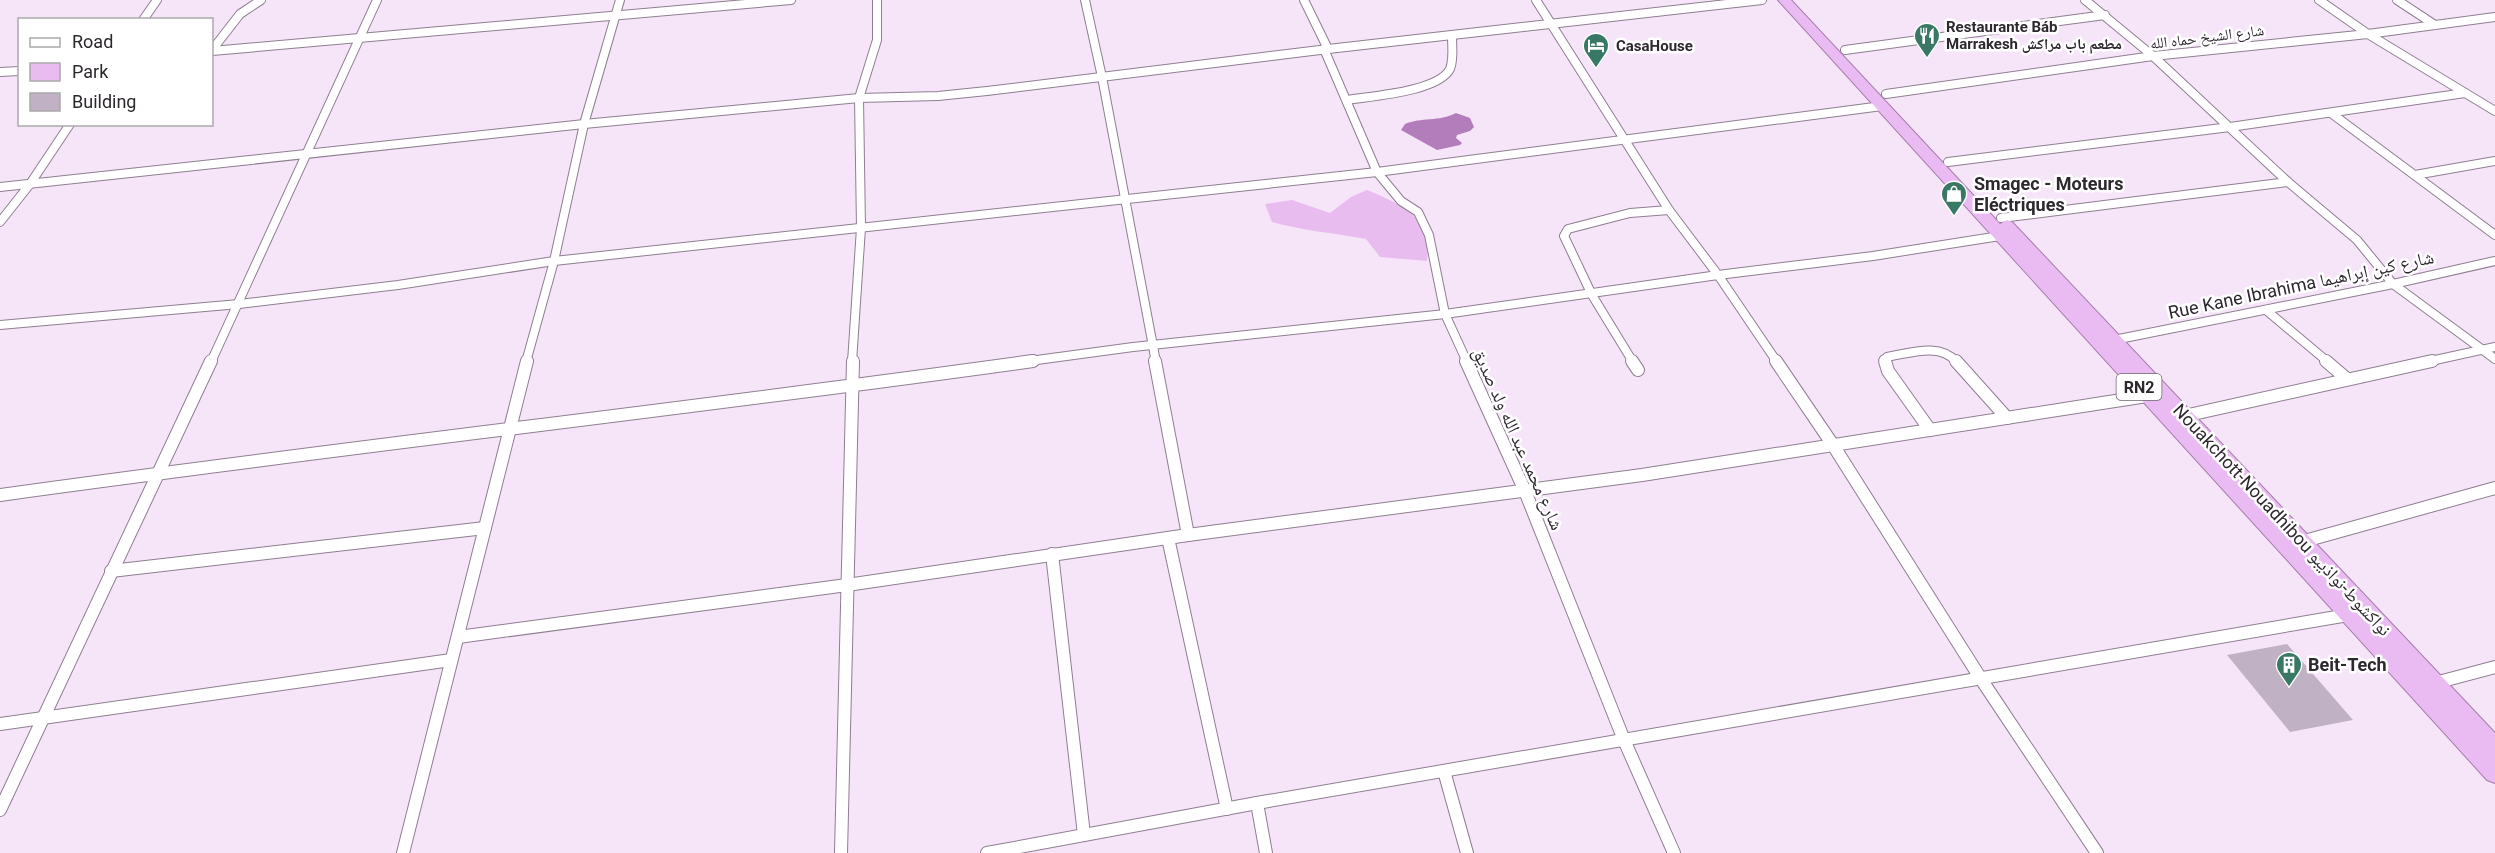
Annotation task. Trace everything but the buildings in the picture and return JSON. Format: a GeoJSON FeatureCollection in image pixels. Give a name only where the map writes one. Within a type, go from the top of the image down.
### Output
{"type":"FeatureCollection","features":[{"type":"Feature","properties":{"kind":"highway","name":"Nouakchott-Nouadhibou نواكشوط-نواذيبو"},"geometry":{"type":"LineString","coordinates":[[1784,0],[1948,162],[2147,396],[2495,773]]}},
{"type":"Feature","properties":{"kind":"highway","name":"Nouakchott-Nouadhibou نواكشوط-نواذيبو"},"geometry":{"type":"LineString","coordinates":[[1801,0],[1845,50],[1884,100],[2001,227],[2114,340],[2495,748]]}},
{"type":"Feature","properties":{"kind":"street"},"geometry":{"type":"LineString","coordinates":[[144,18],[157,0]]}},
{"type":"Feature","properties":{"kind":"street"},"geometry":{"type":"LineString","coordinates":[[213,49],[240,14],[261,0]]}},
{"type":"Feature","properties":{"kind":"street"},"geometry":{"type":"LineString","coordinates":[[0,810],[157,473],[239,304],[306,153],[378,0]]}},
{"type":"Feature","properties":{"kind":"street"},"geometry":{"type":"LineString","coordinates":[[403,853],[508,429],[554,261],[584,124],[620,0]]}},
{"type":"Feature","properties":{"kind":"street"},"geometry":{"type":"LineString","coordinates":[[213,50],[791,0]]}},
{"type":"Feature","properties":{"kind":"street"},"geometry":{"type":"LineString","coordinates":[[841,853],[851,386],[861,228],[859,98],[877,40],[877,0]]}},
{"type":"Feature","properties":{"kind":"street"},"geometry":{"type":"LineString","coordinates":[[1085,0],[1126,200],[1188,535]]}},
{"type":"Feature","properties":{"kind":"street","name":"شارع محمد عبد الله ولد صديق"},"geometry":{"type":"LineString","coordinates":[[1304,0],[1377,172],[1401,201],[1418,212],[1430,235],[1445,314],[1525,491],[1624,740],[1674,853]]}},
{"type":"Feature","properties":{"kind":"street"},"geometry":{"type":"LineString","coordinates":[[1536,0],[1669,210],[1718,275],[1833,446],[1981,679],[2097,853]]}},
{"type":"Feature","properties":{"kind":"street"},"geometry":{"type":"LineString","coordinates":[[0,187],[584,124],[859,98],[938,96],[1762,0]]}},
{"type":"Feature","properties":{"kind":"street"},"geometry":{"type":"LineString","coordinates":[[2085,0],[2153,56],[2288,182],[2357,240],[2393,284],[2495,359]]}},
{"type":"Feature","properties":{"kind":"street"},"geometry":{"type":"LineString","coordinates":[[2319,0],[2368,34],[2495,111]]}},
{"type":"Feature","properties":{"kind":"street"},"geometry":{"type":"LineString","coordinates":[[2397,0],[2435,25]]}},
{"type":"Feature","properties":{"kind":"street"},"geometry":{"type":"LineString","coordinates":[[1845,50],[2104,15]]}},
{"type":"Feature","properties":{"kind":"street","name":"شارع الشيخ حماه الله"},"geometry":{"type":"LineString","coordinates":[[0,325],[239,304],[398,285],[554,261],[1377,172],[1626,140],[2153,56],[2368,34],[2495,17]]}},
{"type":"Feature","properties":{"kind":"street"},"geometry":{"type":"LineString","coordinates":[[1347,100],[1408,90],[1437,81],[1447,73],[1452,63],[1452,36]]}},
{"type":"Feature","properties":{"kind":"street"},"geometry":{"type":"LineString","coordinates":[[0,72],[18,70]]}},
{"type":"Feature","properties":{"kind":"street"},"geometry":{"type":"LineString","coordinates":[[1948,162],[2230,127],[2465,93]]}},
{"type":"Feature","properties":{"kind":"street"},"geometry":{"type":"LineString","coordinates":[[2331,113],[2495,235]]}},
{"type":"Feature","properties":{"kind":"street"},"geometry":{"type":"LineString","coordinates":[[0,222],[30,184],[69,126]]}},
{"type":"Feature","properties":{"kind":"street"},"geometry":{"type":"LineString","coordinates":[[2415,176],[2495,161]]}},
{"type":"Feature","properties":{"kind":"street"},"geometry":{"type":"LineString","coordinates":[[0,495],[1153,345],[1445,314],[1592,295],[1718,275],[1873,256],[2001,227],[2288,182]]}},
{"type":"Feature","properties":{"kind":"street"},"geometry":{"type":"LineString","coordinates":[[1638,370],[1592,295],[1564,236],[1568,229],[1630,213],[1669,210]]}},
{"type":"Feature","properties":{"kind":"street","name":"Rue Kane Ibrahima شارع كين إبراهيما"},"geometry":{"type":"LineString","coordinates":[[2114,340],[2393,284],[2495,261]]}},
{"type":"Feature","properties":{"kind":"street"},"geometry":{"type":"LineString","coordinates":[[2266,310],[2347,379]]}},
{"type":"Feature","properties":{"kind":"street"},"geometry":{"type":"LineString","coordinates":[[2184,416],[2495,347]]}},
{"type":"Feature","properties":{"kind":"street"},"geometry":{"type":"LineString","coordinates":[[1930,430],[1888,371],[1885,362],[1887,357],[1942,350],[1950,354],[2007,418]]}},
{"type":"Feature","properties":{"kind":"street"},"geometry":{"type":"LineString","coordinates":[[458,637],[847,585],[1188,535],[1525,491],[1833,446],[2147,396]]}},
{"type":"Feature","properties":{"kind":"street"},"geometry":{"type":"LineString","coordinates":[[2301,542],[2495,488]]}},
{"type":"Feature","properties":{"kind":"street"},"geometry":{"type":"LineString","coordinates":[[111,571],[484,528]]}},
{"type":"Feature","properties":{"kind":"street"},"geometry":{"type":"LineString","coordinates":[[1168,538],[1227,809]]}},
{"type":"Feature","properties":{"kind":"street"},"geometry":{"type":"LineString","coordinates":[[1052,554],[1084,835]]}},
{"type":"Feature","properties":{"kind":"street"},"geometry":{"type":"LineString","coordinates":[[987,853],[1257,803],[2348,615]]}},
{"type":"Feature","properties":{"kind":"street"},"geometry":{"type":"LineString","coordinates":[[0,724],[451,660]]}},
{"type":"Feature","properties":{"kind":"street"},"geometry":{"type":"LineString","coordinates":[[2435,683],[2495,667]]}},
{"type":"Feature","properties":{"kind":"street"},"geometry":{"type":"LineString","coordinates":[[1444,771],[1467,853]]}},
{"type":"Feature","properties":{"kind":"street"},"geometry":{"type":"LineString","coordinates":[[1257,803],[1266,853]]}},
{"type":"Feature","properties":{"kind":"green space"},"geometry":{"type":"Polygon","coordinates":[[[1367,190],[1392,201],[1412,214],[1425,233],[1427,261],[1380,257],[1366,239],[1272,222],[1265,204],[1292,200],[1330,213],[1351,197],[1367,190]]]}},
{"type":"Feature","properties":{"kind":"shaded area"},"geometry":{"type":"Polygon","coordinates":[[[1456,113],[1470,118],[1474,127],[1470,131],[1457,135],[1456,138],[1462,143],[1460,145],[1437,150],[1401,130],[1405,124],[1411,122],[1443,118],[1456,113]]]}},
{"type":"Feature","properties":{"kind":"place","name":"Restaurante Báb Marrakesh مطعم باب مراكش"},"geometry":{"type":"Point","coordinates":[1927,59]}},
{"type":"Feature","properties":{"kind":"place","name":"CasaHouse"},"geometry":{"type":"Point","coordinates":[1596,69]}},
{"type":"Feature","properties":{"kind":"place","name":"Smagec - Moteurs Eléctriques"},"geometry":{"type":"Point","coordinates":[1954,217]}},
{"type":"Feature","properties":{"kind":"place","name":"Beit-Tech"},"geometry":{"type":"Point","coordinates":[2289,688]}}]}
